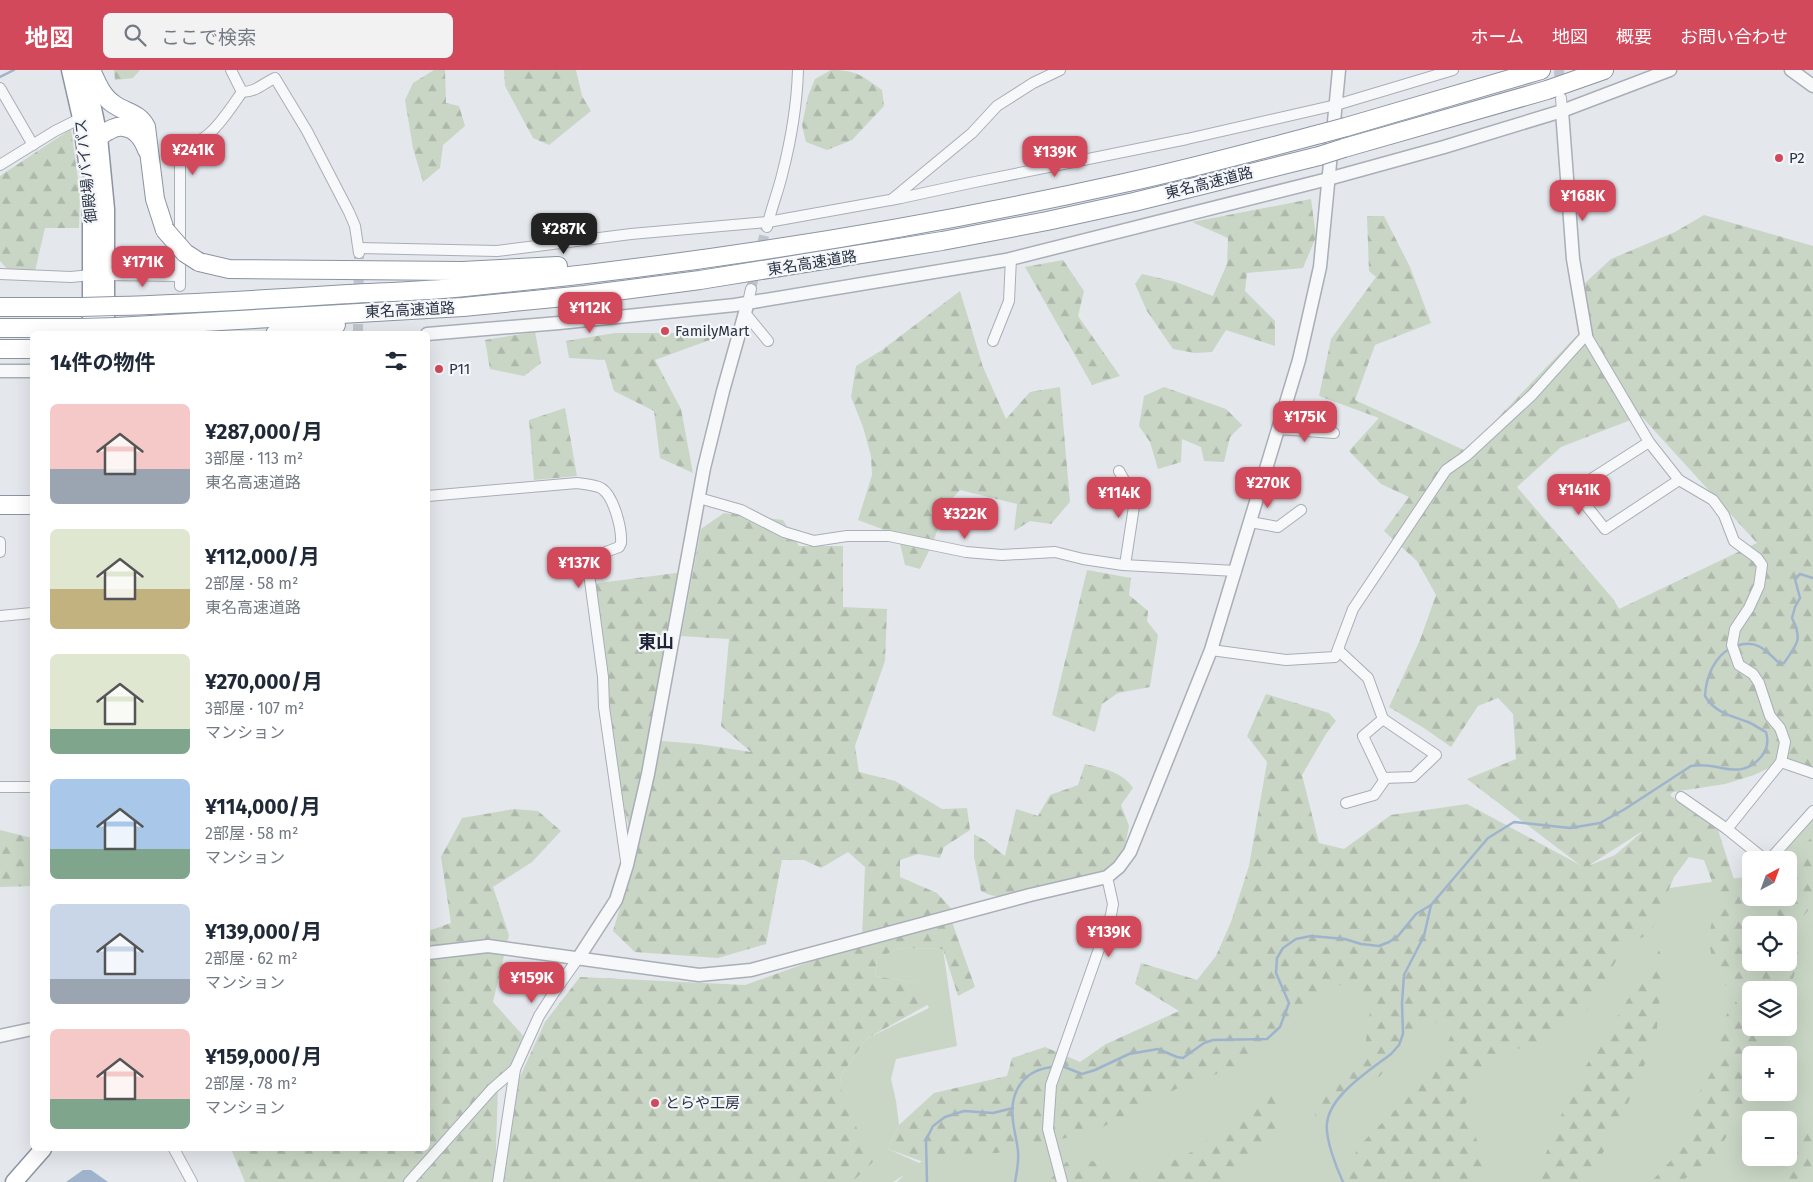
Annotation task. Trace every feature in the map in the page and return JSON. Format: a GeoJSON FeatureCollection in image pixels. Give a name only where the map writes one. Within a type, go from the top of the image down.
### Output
{"type":"FeatureCollection","features":[{"type":"Feature","properties":{"kind":"highway","name":"御殿場バイパス"},"geometry":{"type":"LineString","coordinates":[[70,70],[81,118],[88,163],[92,222],[99,275],[111,330]]}},
{"type":"Feature","properties":{"kind":"highway","name":"御殿場バイパス"},"geometry":{"type":"LineString","coordinates":[[85,70],[99,137],[106,210],[99,275],[85,331]]}},
{"type":"Feature","properties":{"kind":"highway"},"geometry":{"type":"LineString","coordinates":[[91,70],[107,99],[118,107],[135,114],[144,122],[148,132],[158,210],[165,230],[185,253],[199,262],[229,269],[462,271],[696,260]]}},
{"type":"Feature","properties":{"kind":"highway","name":"東名高速道路"},"geometry":{"type":"LineString","coordinates":[[4,305],[116,306],[205,303],[460,287],[548,279],[797,245],[935,222],[1127,183],[1346,127],[1541,70]]}},
{"type":"Feature","properties":{"kind":"highway","name":"東名高速道路"},"geometry":{"type":"LineString","coordinates":[[0,328],[111,330],[463,307],[585,295],[700,280],[942,242],[1134,202],[1319,156],[1547,90],[1604,70]]}},
{"type":"Feature","properties":{"kind":"highway"},"geometry":{"type":"LineString","coordinates":[[92,222],[95,186],[93,150],[99,137],[109,130],[119,127],[135,131],[144,143],[152,171]]}},
{"type":"Feature","properties":{"kind":"highway"},"geometry":{"type":"LineString","coordinates":[[296,331],[463,307]]}},
{"type":"Feature","properties":{"kind":"highway"},"geometry":{"type":"LineString","coordinates":[[0,349],[30,349]]}},
{"type":"Feature","properties":{"kind":"highway"},"geometry":{"type":"LineString","coordinates":[[0,505],[30,505]]}},
{"type":"Feature","properties":{"kind":"highway"},"geometry":{"type":"LineString","coordinates":[[14,1182],[40,1152]]}},
{"type":"Feature","properties":{"kind":"street"},"geometry":{"type":"LineString","coordinates":[[231,70],[242,92]]}},
{"type":"Feature","properties":{"kind":"street"},"geometry":{"type":"LineString","coordinates":[[767,225],[782,176],[792,130],[798,96],[798,70]]}},
{"type":"Feature","properties":{"kind":"street"},"geometry":{"type":"LineString","coordinates":[[891,200],[972,133],[997,106],[1033,83],[1060,70]]}},
{"type":"Feature","properties":{"kind":"street"},"geometry":{"type":"LineString","coordinates":[[430,953],[488,946],[699,975],[751,970],[1020,898],[1108,877],[1120,867],[1130,852],[1211,650],[1299,360],[1320,267],[1339,70]]}},
{"type":"Feature","properties":{"kind":"street"},"geometry":{"type":"LineString","coordinates":[[242,92],[253,92],[261,84],[276,78],[307,131],[356,226],[359,252],[497,251],[631,234],[767,225],[1187,139],[1336,105],[1453,70]]}},
{"type":"Feature","properties":{"kind":"street"},"geometry":{"type":"LineString","coordinates":[[430,334],[735,305],[747,308],[1011,258],[1328,179],[1444,147],[1561,105],[1670,70]]}},
{"type":"Feature","properties":{"kind":"street"},"geometry":{"type":"LineString","coordinates":[[1791,70],[1813,86]]}},
{"type":"Feature","properties":{"kind":"street"},"geometry":{"type":"LineString","coordinates":[[0,88],[3,101],[33,145]]}},
{"type":"Feature","properties":{"kind":"street"},"geometry":{"type":"LineString","coordinates":[[0,274],[71,277],[99,275],[180,281],[180,163],[188,147],[211,132],[226,116],[242,92]]}},
{"type":"Feature","properties":{"kind":"street"},"geometry":{"type":"LineString","coordinates":[[1561,105],[1573,258],[1586,335],[1649,442],[1679,480],[1713,500],[1724,515],[1734,541],[1762,564],[1759,586],[1749,608],[1735,629],[1732,645],[1739,666],[1753,674],[1760,683],[1770,716],[1780,728],[1785,742],[1781,762],[1727,829]]}},
{"type":"Feature","properties":{"kind":"street"},"geometry":{"type":"LineString","coordinates":[[0,165],[81,118]]}},
{"type":"Feature","properties":{"kind":"street"},"geometry":{"type":"LineString","coordinates":[[993,341],[1010,301],[1011,258]]}},
{"type":"Feature","properties":{"kind":"street"},"geometry":{"type":"LineString","coordinates":[[498,1182],[515,1069],[539,1016],[616,900],[627,864],[648,774],[704,468],[751,289]]}},
{"type":"Feature","properties":{"kind":"street"},"geometry":{"type":"LineString","coordinates":[[747,308],[768,341]]}},
{"type":"Feature","properties":{"kind":"street"},"geometry":{"type":"LineString","coordinates":[[1211,650],[1286,660],[1335,657],[1353,609],[1446,470],[1466,456],[1532,396],[1586,335]]}},
{"type":"Feature","properties":{"kind":"street"},"geometry":{"type":"LineString","coordinates":[[0,371],[30,372]]}},
{"type":"Feature","properties":{"kind":"street"},"geometry":{"type":"LineString","coordinates":[[1278,429],[1334,433]]}},
{"type":"Feature","properties":{"kind":"street"},"geometry":{"type":"LineString","coordinates":[[1649,442],[1574,490],[1605,529],[1679,480]]}},
{"type":"Feature","properties":{"kind":"street"},"geometry":{"type":"LineString","coordinates":[[1119,471],[1135,500],[1125,565]]}},
{"type":"Feature","properties":{"kind":"street"},"geometry":{"type":"LineString","coordinates":[[430,496],[578,483],[601,488],[607,494],[618,517],[621,543],[618,547],[590,558],[588,566],[603,677],[604,707],[627,864]]}},
{"type":"Feature","properties":{"kind":"street"},"geometry":{"type":"LineString","coordinates":[[699,498],[741,510],[784,532],[814,541],[847,536],[888,536],[966,552],[1002,555],[1055,552],[1084,559],[1125,565],[1236,571]]}},
{"type":"Feature","properties":{"kind":"street"},"geometry":{"type":"LineString","coordinates":[[1250,522],[1278,527],[1301,510]]}},
{"type":"Feature","properties":{"kind":"street"},"geometry":{"type":"LineString","coordinates":[[0,542],[0,552]]}},
{"type":"Feature","properties":{"kind":"street"},"geometry":{"type":"LineString","coordinates":[[0,616],[30,613]]}},
{"type":"Feature","properties":{"kind":"street"},"geometry":{"type":"LineString","coordinates":[[1338,650],[1368,678],[1383,719],[1436,754],[1412,777],[1383,778],[1363,736],[1383,719]]}},
{"type":"Feature","properties":{"kind":"street"},"geometry":{"type":"LineString","coordinates":[[1781,762],[1813,774]]}},
{"type":"Feature","properties":{"kind":"street"},"geometry":{"type":"LineString","coordinates":[[1346,804],[1374,795],[1386,778]]}},
{"type":"Feature","properties":{"kind":"street"},"geometry":{"type":"LineString","coordinates":[[0,787],[30,787]]}},
{"type":"Feature","properties":{"kind":"street"},"geometry":{"type":"LineString","coordinates":[[1681,797],[1727,829],[1763,858],[1772,858],[1813,811]]}},
{"type":"Feature","properties":{"kind":"street"},"geometry":{"type":"LineString","coordinates":[[1062,1182],[1048,1129],[1051,1086],[1111,915],[1113,904],[1108,877]]}},
{"type":"Feature","properties":{"kind":"street"},"geometry":{"type":"LineString","coordinates":[[0,1036],[30,1029]]}},
{"type":"Feature","properties":{"kind":"street"},"geometry":{"type":"LineString","coordinates":[[409,1182],[492,1089],[515,1069]]}},
{"type":"Feature","properties":{"kind":"street"},"geometry":{"type":"LineString","coordinates":[[175,1151],[192,1182]]}},
{"type":"Feature","properties":{"kind":"green space"},"geometry":{"type":"Polygon","coordinates":[[[114,70],[140,70],[133,78],[115,80],[114,70]]]}},
{"type":"Feature","properties":{"kind":"green space"},"geometry":{"type":"Polygon","coordinates":[[[434,70],[445,70],[446,103],[459,106],[465,126],[443,145],[440,168],[423,182],[413,148],[405,100],[413,83],[434,70]]]}},
{"type":"Feature","properties":{"kind":"green space"},"geometry":{"type":"Polygon","coordinates":[[[504,70],[576,70],[582,96],[591,111],[549,145],[533,138],[505,86],[504,70]]]}},
{"type":"Feature","properties":{"kind":"green space"},"geometry":{"type":"Polygon","coordinates":[[[831,70],[847,71],[869,81],[882,90],[884,106],[852,140],[827,150],[806,142],[802,125],[808,96],[815,79],[831,70]]]}},
{"type":"Feature","properties":{"kind":"green space"},"geometry":{"type":"Polygon","coordinates":[[[71,129],[80,194],[79,228],[45,228],[35,271],[9,271],[0,261],[0,176],[71,129]]]}},
{"type":"Feature","properties":{"kind":"green space"},"geometry":{"type":"Polygon","coordinates":[[[1311,199],[1316,237],[1303,268],[1247,273],[1245,291],[1275,321],[1275,346],[1226,330],[1212,352],[1195,353],[1173,349],[1147,311],[1135,284],[1142,274],[1176,282],[1213,296],[1227,264],[1228,238],[1192,222],[1311,199]]]}},
{"type":"Feature","properties":{"kind":"green space"},"geometry":{"type":"Polygon","coordinates":[[[1704,215],[1813,246],[1813,773],[1781,762],[1754,775],[1725,784],[1673,792],[1670,795],[1718,830],[1746,916],[1742,916],[1742,971],[1795,971],[1793,979],[1791,981],[1742,981],[1742,999],[1716,977],[1708,938],[1718,898],[1704,860],[1689,857],[1674,877],[1651,932],[1622,949],[1593,1005],[1539,1050],[1511,1048],[1483,1071],[1464,1107],[1483,1156],[1488,1182],[1338,1182],[1361,1144],[1436,1069],[1452,1033],[1438,1021],[1401,1050],[1380,1076],[1316,1118],[1312,1099],[1365,1047],[1372,998],[1339,985],[1307,1000],[1293,1021],[1257,1059],[1176,1089],[1093,1132],[997,1153],[963,1154],[921,1161],[888,1149],[899,1125],[934,1093],[1007,1076],[1012,1058],[1045,1047],[1080,1062],[1106,1044],[1179,1011],[1135,984],[1141,963],[1197,980],[1216,956],[1231,922],[1249,866],[1267,762],[1247,736],[1266,694],[1329,713],[1336,721],[1326,734],[1302,775],[1319,843],[1344,849],[1391,815],[1467,804],[1580,865],[1467,779],[1516,759],[1513,714],[1498,698],[1478,706],[1451,747],[1389,707],[1420,640],[1436,595],[1417,561],[1384,531],[1409,497],[1381,484],[1349,451],[1379,418],[1319,396],[1331,339],[1376,277],[1369,271],[1367,216],[1384,216],[1410,267],[1431,323],[1375,345],[1355,400],[1466,451],[1583,329],[1584,284],[1611,259],[1675,232],[1704,215]],[[1641,416],[1561,447],[1517,487],[1614,600],[1619,609],[1757,543],[1641,416]],[[1642,832],[1588,866],[1615,855],[1642,832]]]}},
{"type":"Feature","properties":{"kind":"green space"},"geometry":{"type":"Polygon","coordinates":[[[1063,260],[1084,291],[1078,316],[1120,376],[1092,385],[1025,267],[1063,260]]]}},
{"type":"Feature","properties":{"kind":"green space"},"geometry":{"type":"Polygon","coordinates":[[[960,291],[983,367],[1006,419],[1030,392],[1060,387],[1070,502],[1051,524],[1030,521],[1014,531],[1017,504],[960,490],[947,504],[932,545],[920,569],[905,565],[898,535],[858,520],[872,475],[871,456],[863,427],[851,397],[856,366],[882,350],[960,291]]]}},
{"type":"Feature","properties":{"kind":"green space"},"geometry":{"type":"Polygon","coordinates":[[[733,327],[726,334],[655,360],[681,409],[693,473],[660,458],[654,411],[614,391],[605,360],[569,358],[566,341],[615,333],[693,333],[733,327]]]}},
{"type":"Feature","properties":{"kind":"green space"},"geometry":{"type":"Polygon","coordinates":[[[535,332],[541,363],[524,376],[490,369],[485,340],[535,332]]]}},
{"type":"Feature","properties":{"kind":"green space"},"geometry":{"type":"Polygon","coordinates":[[[1164,387],[1226,409],[1242,425],[1230,437],[1224,462],[1204,461],[1201,447],[1182,439],[1181,462],[1158,469],[1150,442],[1139,426],[1144,396],[1164,387]]]}},
{"type":"Feature","properties":{"kind":"green space"},"geometry":{"type":"Polygon","coordinates":[[[565,408],[577,476],[534,480],[529,420],[565,408]]]}},
{"type":"Feature","properties":{"kind":"green space"},"geometry":{"type":"Polygon","coordinates":[[[724,513],[783,520],[799,546],[843,546],[843,607],[887,609],[885,661],[855,746],[859,772],[895,781],[942,809],[967,808],[970,830],[944,847],[940,858],[918,854],[900,860],[900,877],[937,893],[957,915],[952,922],[975,987],[958,996],[943,949],[901,948],[877,958],[875,976],[917,983],[929,1004],[866,1039],[840,1077],[843,1099],[873,1162],[852,1182],[503,1182],[513,1092],[545,1022],[580,977],[745,985],[887,934],[862,940],[865,867],[848,852],[821,868],[804,860],[782,860],[766,944],[718,958],[635,952],[613,931],[636,855],[613,764],[591,584],[684,572],[665,680],[661,741],[699,744],[751,752],[721,726],[729,639],[681,636],[701,529],[724,513]]]}},
{"type":"Feature","properties":{"kind":"green space"},"geometry":{"type":"Polygon","coordinates":[[[1087,570],[1131,578],[1129,595],[1148,611],[1147,621],[1158,635],[1150,687],[1118,693],[1102,704],[1095,732],[1052,715],[1087,570]]]}},
{"type":"Feature","properties":{"kind":"green space"},"geometry":{"type":"Polygon","coordinates":[[[1085,764],[1118,774],[1133,788],[1121,805],[1129,826],[1125,846],[1112,868],[1089,882],[1010,898],[990,895],[981,891],[974,857],[974,834],[1005,856],[1016,809],[1038,816],[1050,795],[1078,785],[1085,764]]]}},
{"type":"Feature","properties":{"kind":"green space"},"geometry":{"type":"Polygon","coordinates":[[[514,809],[538,811],[561,831],[532,862],[493,887],[509,935],[493,1002],[527,1040],[498,1083],[495,1182],[245,1182],[232,1151],[430,1151],[430,930],[451,923],[441,857],[462,818],[514,809]]]}},
{"type":"Feature","properties":{"kind":"green space"},"geometry":{"type":"Polygon","coordinates":[[[1813,814],[1813,1182],[897,1182],[904,1175],[893,1182],[850,1182],[840,1077],[866,1039],[929,1008],[917,983],[875,976],[877,958],[901,948],[943,949],[957,1046],[896,1059],[891,1079],[899,1125],[888,1149],[919,1163],[1206,996],[1603,898],[1742,877],[1742,906],[1798,906],[1798,851],[1786,851],[1813,814]]]}},
{"type":"Feature","properties":{"kind":"green space"},"geometry":{"type":"Polygon","coordinates":[[[0,830],[30,838],[30,886],[0,887],[0,830]]]}},
{"type":"Feature","properties":{"kind":"green space"},"geometry":{"type":"Polygon","coordinates":[[[1813,836],[1813,905],[1797,921],[1797,916],[1778,916],[1774,906],[1798,906],[1798,853],[1813,836]]]}},
{"type":"Feature","properties":{"kind":"green space"},"geometry":{"type":"Polygon","coordinates":[[[1665,941],[1656,1038],[1615,1133],[1585,1182],[1529,1182],[1545,1156],[1572,1088],[1665,941]]]}},
{"type":"Feature","properties":{"kind":"green space"},"geometry":{"type":"Polygon","coordinates":[[[1797,941],[1803,942],[1797,964],[1797,941]]]}},
{"type":"Feature","properties":{"kind":"green space"},"geometry":{"type":"Polygon","coordinates":[[[1735,1001],[1742,1008],[1742,1036],[1764,1036],[1763,1046],[1742,1046],[1742,1101],[1746,1101],[1743,1109],[1710,1164],[1679,1182],[1651,1182],[1688,1142],[1694,1101],[1716,1065],[1724,1019],[1735,1001]]]}},
{"type":"Feature","properties":{"kind":"green space"},"geometry":{"type":"Polygon","coordinates":[[[1282,1092],[1280,1135],[1227,1182],[1048,1182],[1072,1156],[1143,1174],[1194,1151],[1248,1105],[1282,1092]]]}},
{"type":"Feature","properties":{"kind":"green space"},"geometry":{"type":"Polygon","coordinates":[[[1813,1113],[1813,1182],[1770,1182],[1781,1166],[1797,1166],[1797,1143],[1810,1124],[1813,1113]]]}},
{"type":"Feature","properties":{"kind":"water"},"geometry":{"type":"Polygon","coordinates":[[[83,1170],[91,1170],[108,1182],[66,1182],[83,1170]]]}},
{"type":"Feature","properties":{"kind":"waterway"},"geometry":{"type":"LineString","coordinates":[[0,77],[14,70]]}},
{"type":"Feature","properties":{"kind":"waterway"},"geometry":{"type":"LineString","coordinates":[[1736,646],[1743,644],[1755,645],[1765,650],[1779,663],[1784,663],[1795,646],[1798,637],[1792,618],[1800,598],[1795,579],[1800,574],[1813,578]]}},
{"type":"Feature","properties":{"kind":"waterway"},"geometry":{"type":"LineString","coordinates":[[1062,1066],[1082,1074],[1129,1054],[1158,1049],[1183,1058],[1204,1043],[1213,1040],[1267,1039],[1280,1027],[1289,1003],[1276,973],[1277,958],[1283,948],[1296,939],[1311,936],[1345,939],[1361,944],[1379,946],[1398,936],[1416,914],[1431,905],[1488,838],[1514,822],[1570,828],[1600,823],[1691,766],[1701,765],[1736,770],[1752,765],[1765,752],[1766,732],[1751,723],[1719,710],[1705,696],[1712,668],[1720,657],[1731,648]]}},
{"type":"Feature","properties":{"kind":"waterway"},"geometry":{"type":"LineString","coordinates":[[1343,1182],[1329,1144],[1327,1123],[1330,1113],[1335,1103],[1352,1084],[1391,1054],[1399,1045],[1403,1034],[1402,1003],[1404,975],[1424,936],[1431,905]]}},
{"type":"Feature","properties":{"kind":"waterway"},"geometry":{"type":"LineString","coordinates":[[1015,1182],[1018,1166],[1018,1147],[1012,1110],[1016,1091],[1027,1077],[1034,1072],[1054,1067]]}},
{"type":"Feature","properties":{"kind":"waterway"},"geometry":{"type":"LineString","coordinates":[[927,1182],[926,1140],[933,1126],[945,1117],[964,1111],[993,1113],[1013,1108]]}},
{"type":"Feature","properties":{"kind":"tunnel"},"geometry":{"type":"LineString","coordinates":[[1559,70],[1560,89]]}},
{"type":"Feature","properties":{"kind":"tunnel"},"geometry":{"type":"LineString","coordinates":[[751,289],[766,228]]}},
{"type":"Feature","properties":{"kind":"tunnel"},"geometry":{"type":"LineString","coordinates":[[358,331],[359,255]]}},
{"type":"Feature","properties":{"kind":"tunnel"},"geometry":{"type":"LineString","coordinates":[[179,331],[180,286]]}},
{"type":"Feature","properties":{"kind":"place","name":"P2"},"geometry":{"type":"Point","coordinates":[1779,158]}},
{"type":"Feature","properties":{"kind":"place","name":"FamilyMart"},"geometry":{"type":"Point","coordinates":[665,331]}},
{"type":"Feature","properties":{"kind":"place","name":"P11"},"geometry":{"type":"Point","coordinates":[439,369]}},
{"type":"Feature","properties":{"kind":"place","name":"とらや工房"},"geometry":{"type":"Point","coordinates":[655,1103]}},
{"type":"Feature","properties":{"kind":"district","name":"東山"},"geometry":{"type":"Point","coordinates":[656,642]}}]}
